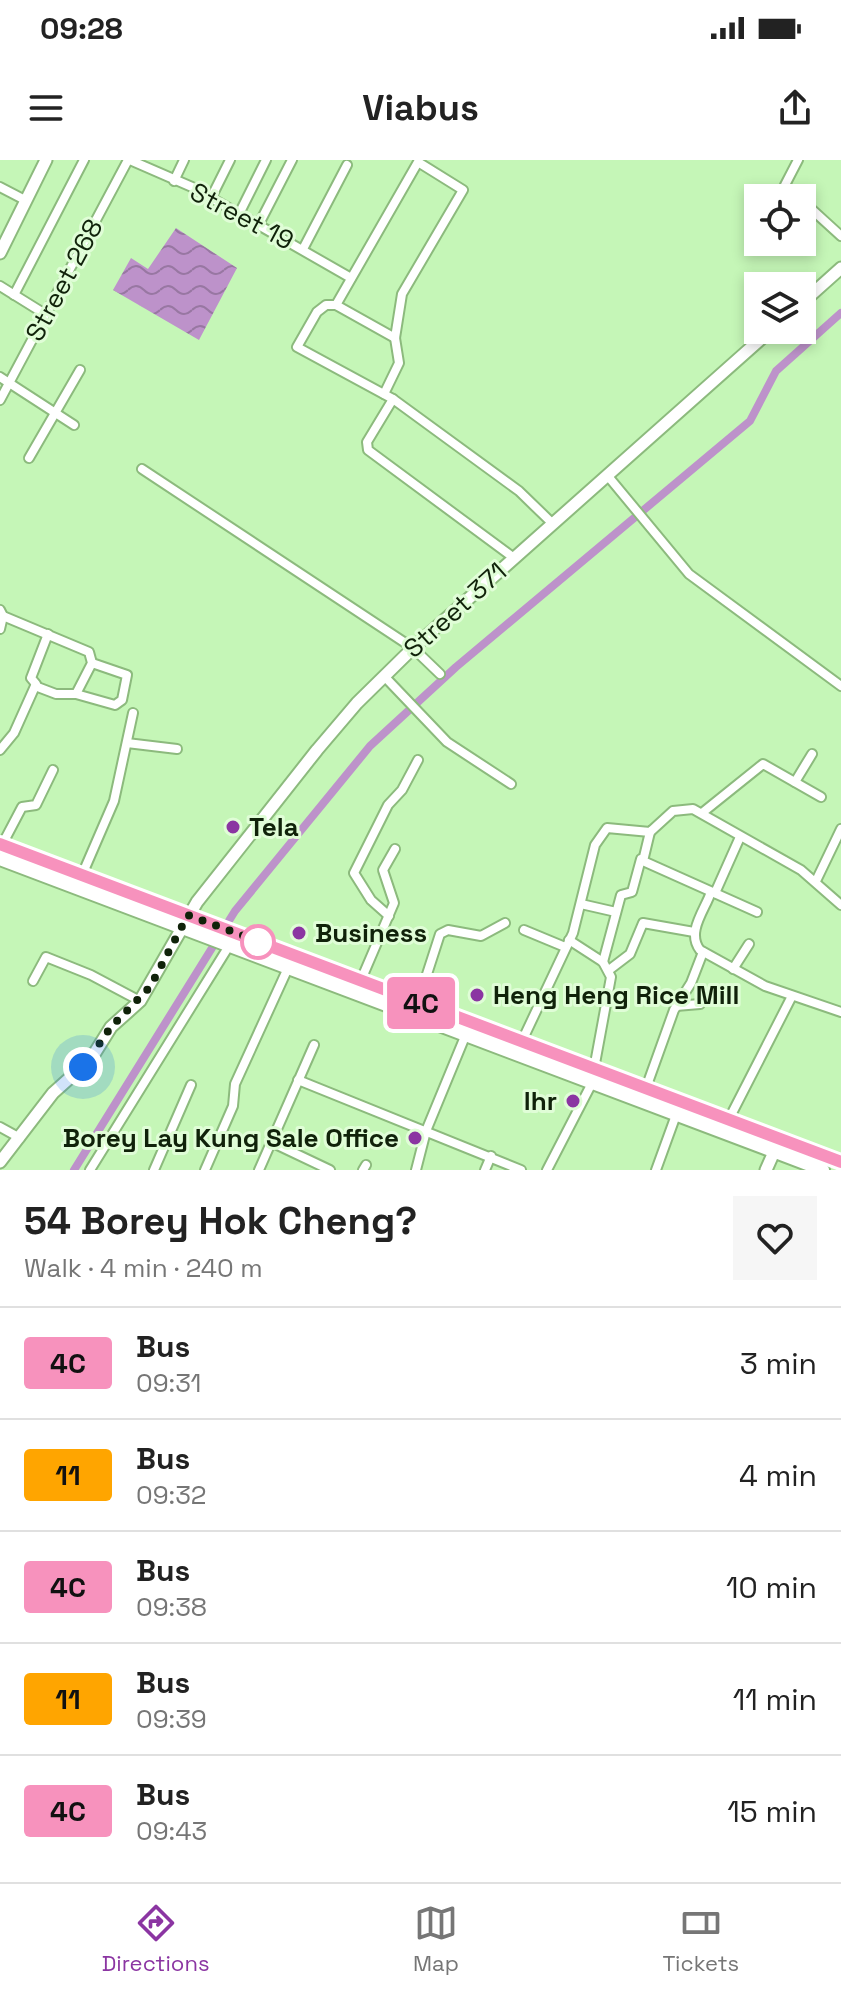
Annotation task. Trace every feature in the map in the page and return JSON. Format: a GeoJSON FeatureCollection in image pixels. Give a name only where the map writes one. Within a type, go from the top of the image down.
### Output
{"type":"FeatureCollection","features":[{"type":"Feature","properties":{"kind":"main road"},"geometry":{"type":"LineString","coordinates":[[0,253],[46,160]]}},
{"type":"Feature","properties":{"kind":"main road"},"geometry":{"type":"LineString","coordinates":[[816,290],[841,268]]}},
{"type":"Feature","properties":{"kind":"main road","name":"Street 371"},"geometry":{"type":"LineString","coordinates":[[0,1162],[53,1093],[91,1059],[111,1027],[140,1001],[188,915],[317,750],[384,676],[755,344]]}},
{"type":"Feature","properties":{"kind":"main road"},"geometry":{"type":"LineString","coordinates":[[1,844],[841,1162]]}},
{"type":"Feature","properties":{"kind":"main road"},"geometry":{"type":"LineString","coordinates":[[0,859],[823,1170]]}},
{"type":"Feature","properties":{"kind":"main road"},"geometry":{"type":"LineString","coordinates":[[766,1170],[779,1139]]}},
{"type":"Feature","properties":{"kind":"street"},"geometry":{"type":"LineString","coordinates":[[14,295],[84,160]]}},
{"type":"Feature","properties":{"kind":"street","name":"Street 19"},"geometry":{"type":"LineString","coordinates":[[132,160],[211,198],[351,278]]}},
{"type":"Feature","properties":{"kind":"street","name":"Street 268"},"geometry":{"type":"LineString","coordinates":[[0,400],[132,160]]}},
{"type":"Feature","properties":{"kind":"street"},"geometry":{"type":"LineString","coordinates":[[174,181],[184,160]]}},
{"type":"Feature","properties":{"kind":"street"},"geometry":{"type":"LineString","coordinates":[[211,198],[230,160]]}},
{"type":"Feature","properties":{"kind":"street"},"geometry":{"type":"LineString","coordinates":[[239,214],[266,160]]}},
{"type":"Feature","properties":{"kind":"street"},"geometry":{"type":"LineString","coordinates":[[259,224],[292,160]]}},
{"type":"Feature","properties":{"kind":"street"},"geometry":{"type":"LineString","coordinates":[[798,160],[785,182],[787,188],[806,200],[841,236]]}},
{"type":"Feature","properties":{"kind":"street"},"geometry":{"type":"LineString","coordinates":[[336,305],[418,162],[463,190],[402,294],[395,338],[399,363],[384,394]]}},
{"type":"Feature","properties":{"kind":"street"},"geometry":{"type":"LineString","coordinates":[[303,249],[347,165]]}},
{"type":"Feature","properties":{"kind":"street"},"geometry":{"type":"LineString","coordinates":[[0,187],[25,200]]}},
{"type":"Feature","properties":{"kind":"street"},"geometry":{"type":"LineString","coordinates":[[0,286],[45,314]]}},
{"type":"Feature","properties":{"kind":"street"},"geometry":{"type":"LineString","coordinates":[[395,338],[336,305],[326,305],[317,312],[297,347],[393,399],[519,491],[553,524]]}},
{"type":"Feature","properties":{"kind":"street"},"geometry":{"type":"LineString","coordinates":[[29,458],[80,370]]}},
{"type":"Feature","properties":{"kind":"street"},"geometry":{"type":"LineString","coordinates":[[0,377],[74,425]]}},
{"type":"Feature","properties":{"kind":"street"},"geometry":{"type":"LineString","coordinates":[[393,399],[367,442],[368,450],[514,558]]}},
{"type":"Feature","properties":{"kind":"street"},"geometry":{"type":"LineString","coordinates":[[142,469],[413,648],[440,674]]}},
{"type":"Feature","properties":{"kind":"street"},"geometry":{"type":"LineString","coordinates":[[607,475],[689,574],[841,686]]}},
{"type":"Feature","properties":{"kind":"street"},"geometry":{"type":"LineString","coordinates":[[0,629],[1,613],[88,651],[92,663],[76,694]]}},
{"type":"Feature","properties":{"kind":"street"},"geometry":{"type":"LineString","coordinates":[[48,634],[31,678],[35,686],[56,694],[76,694],[115,705],[122,700],[127,675],[92,663]]}},
{"type":"Feature","properties":{"kind":"street"},"geometry":{"type":"LineString","coordinates":[[384,676],[422,712],[447,742],[511,784]]}},
{"type":"Feature","properties":{"kind":"street"},"geometry":{"type":"LineString","coordinates":[[0,750],[14,733],[35,686]]}},
{"type":"Feature","properties":{"kind":"street"},"geometry":{"type":"LineString","coordinates":[[82,875],[107,822],[133,713]]}},
{"type":"Feature","properties":{"kind":"street"},"geometry":{"type":"LineString","coordinates":[[127,743],[177,749]]}},
{"type":"Feature","properties":{"kind":"street"},"geometry":{"type":"LineString","coordinates":[[795,782],[812,754]]}},
{"type":"Feature","properties":{"kind":"street"},"geometry":{"type":"LineString","coordinates":[[389,916],[371,900],[354,873],[388,805],[402,790],[418,760]]}},
{"type":"Feature","properties":{"kind":"street"},"geometry":{"type":"LineString","coordinates":[[702,813],[760,765],[767,764],[821,797]]}},
{"type":"Feature","properties":{"kind":"street"},"geometry":{"type":"LineString","coordinates":[[1,844],[22,807],[36,805],[53,770]]}},
{"type":"Feature","properties":{"kind":"street"},"geometry":{"type":"LineString","coordinates":[[603,962],[621,894],[633,890],[650,832],[677,809],[693,809],[740,837],[770,850],[816,881],[841,905]]}},
{"type":"Feature","properties":{"kind":"street"},"geometry":{"type":"LineString","coordinates":[[522,1041],[567,944],[581,904],[595,845],[602,831],[613,827],[650,832]]}},
{"type":"Feature","properties":{"kind":"street"},"geometry":{"type":"LineString","coordinates":[[816,881],[841,829]]}},
{"type":"Feature","properties":{"kind":"street"},"geometry":{"type":"LineString","coordinates":[[740,837],[694,932],[696,946],[733,969],[792,996],[841,1012]]}},
{"type":"Feature","properties":{"kind":"street"},"geometry":{"type":"LineString","coordinates":[[361,980],[394,903],[383,870],[395,849]]}},
{"type":"Feature","properties":{"kind":"street"},"geometry":{"type":"LineString","coordinates":[[641,859],[757,912]]}},
{"type":"Feature","properties":{"kind":"street"},"geometry":{"type":"LineString","coordinates":[[581,904],[616,912]]}},
{"type":"Feature","properties":{"kind":"street"},"geometry":{"type":"LineString","coordinates":[[418,1002],[440,934],[448,930],[481,936],[505,923]]}},
{"type":"Feature","properties":{"kind":"street"},"geometry":{"type":"LineString","coordinates":[[609,970],[630,954],[643,923],[694,932]]}},
{"type":"Feature","properties":{"kind":"street"},"geometry":{"type":"LineString","coordinates":[[524,930],[567,944],[603,962],[609,970],[610,990],[594,1069]]}},
{"type":"Feature","properties":{"kind":"street"},"geometry":{"type":"LineString","coordinates":[[90,1170],[230,946],[235,933]]}},
{"type":"Feature","properties":{"kind":"street"},"geometry":{"type":"LineString","coordinates":[[733,969],[749,944]]}},
{"type":"Feature","properties":{"kind":"street"},"geometry":{"type":"LineString","coordinates":[[646,1088],[676,1006],[691,983],[703,952]]}},
{"type":"Feature","properties":{"kind":"street"},"geometry":{"type":"LineString","coordinates":[[33,981],[46,957],[91,975],[140,1001]]}},
{"type":"Feature","properties":{"kind":"street"},"geometry":{"type":"LineString","coordinates":[[205,1170],[233,1106],[235,1084],[288,968]]}},
{"type":"Feature","properties":{"kind":"street"},"geometry":{"type":"LineString","coordinates":[[729,1119],[792,996]]}},
{"type":"Feature","properties":{"kind":"street"},"geometry":{"type":"LineString","coordinates":[[676,1006],[700,1004]]}},
{"type":"Feature","properties":{"kind":"street"},"geometry":{"type":"LineString","coordinates":[[416,1170],[426,1131],[471,1022]]}},
{"type":"Feature","properties":{"kind":"street"},"geometry":{"type":"LineString","coordinates":[[259,1170],[314,1045]]}},
{"type":"Feature","properties":{"kind":"street"},"geometry":{"type":"LineString","coordinates":[[298,1080],[521,1170]]}},
{"type":"Feature","properties":{"kind":"street"},"geometry":{"type":"LineString","coordinates":[[550,1169],[592,1083]]}},
{"type":"Feature","properties":{"kind":"street"},"geometry":{"type":"LineString","coordinates":[[154,1170],[191,1085]]}},
{"type":"Feature","properties":{"kind":"street"},"geometry":{"type":"LineString","coordinates":[[656,1170],[676,1115]]}},
{"type":"Feature","properties":{"kind":"street"},"geometry":{"type":"LineString","coordinates":[[0,1127],[20,1138]]}},
{"type":"Feature","properties":{"kind":"street"},"geometry":{"type":"LineString","coordinates":[[271,1142],[330,1170]]}},
{"type":"Feature","properties":{"kind":"street"},"geometry":{"type":"LineString","coordinates":[[485,1170],[491,1156]]}},
{"type":"Feature","properties":{"kind":"water"},"geometry":{"type":"Polygon","coordinates":[[[176,228],[237,268],[199,340],[113,290],[131,258],[148,269],[176,228]]]}},
{"type":"Feature","properties":{"kind":"waterway"},"geometry":{"type":"LineString","coordinates":[[74,1170],[235,911],[370,746],[456,667],[750,421],[776,371],[841,313]]}},
{"type":"Feature","properties":{"kind":"bus line","name":"4C"},"geometry":{"type":"LineString","coordinates":[[0,844],[841,1162]]}},
{"type":"Feature","properties":{"kind":"place","name":"Tela"},"geometry":{"type":"Point","coordinates":[233,827]}},
{"type":"Feature","properties":{"kind":"place","name":"Business"},"geometry":{"type":"Point","coordinates":[299,933]}},
{"type":"Feature","properties":{"kind":"place","name":"Heng Heng Rice Mill"},"geometry":{"type":"Point","coordinates":[477,995]}},
{"type":"Feature","properties":{"kind":"place","name":"lhr"},"geometry":{"type":"Point","coordinates":[573,1101]}},
{"type":"Feature","properties":{"kind":"place","name":"Borey Lay Kung Sale Office"},"geometry":{"type":"Point","coordinates":[415,1138]}},
{"type":"Feature","properties":{"kind":"route"},"geometry":{"type":"LineString","coordinates":[[83,1067],[111,1027],[140,1001],[150,987],[188,915],[263,943],[258,942]]}}]}
